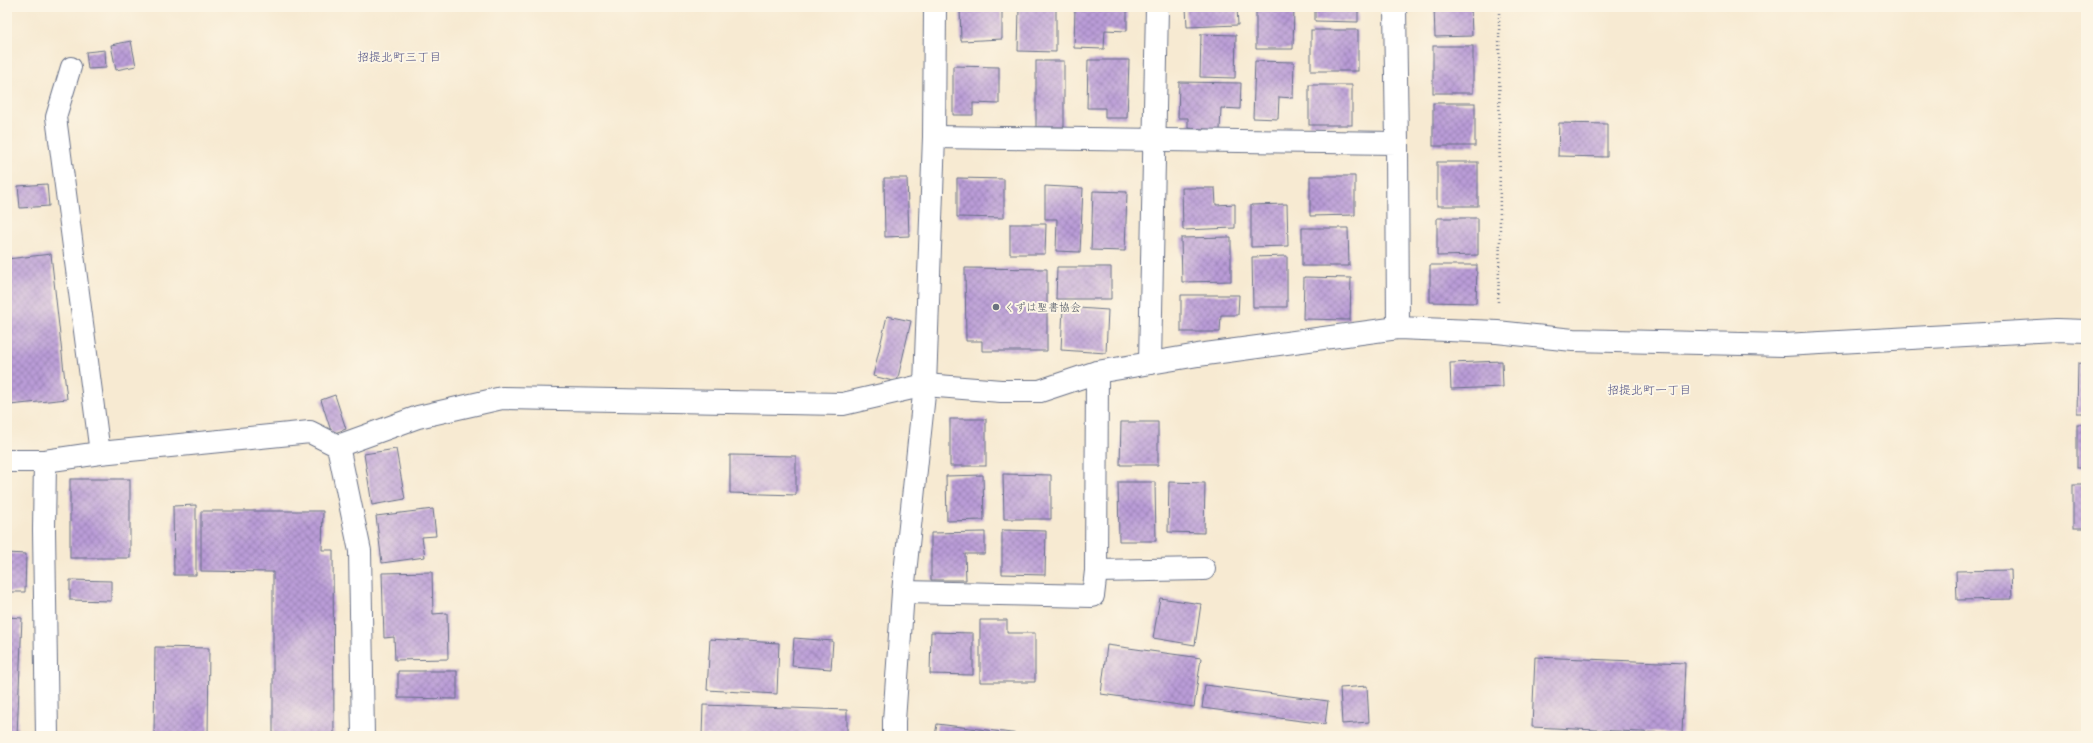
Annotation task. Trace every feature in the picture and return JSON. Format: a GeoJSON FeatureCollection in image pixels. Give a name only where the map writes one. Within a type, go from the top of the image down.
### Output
{"type":"FeatureCollection","features":[{"type":"Feature","properties":{"kind":"street"},"geometry":{"type":"LineString","coordinates":[[894,736],[904,592],[925,385],[934,137],[935,7]]}},
{"type":"Feature","properties":{"kind":"street"},"geometry":{"type":"LineString","coordinates":[[1150,363],[1157,7]]}},
{"type":"Feature","properties":{"kind":"street"},"geometry":{"type":"LineString","coordinates":[[1395,7],[1398,328]]}},
{"type":"Feature","properties":{"kind":"street"},"geometry":{"type":"LineString","coordinates":[[934,137],[1397,143]]}},
{"type":"Feature","properties":{"kind":"street"},"geometry":{"type":"LineString","coordinates":[[7,461],[45,461],[100,453],[310,432],[338,446],[418,417],[502,398],[844,404],[925,385],[1001,391],[1040,391],[1097,372],[1150,363],[1398,328],[1497,332],[1573,340],[1784,345],[1901,340],[2056,330],[2086,331]]}},
{"type":"Feature","properties":{"kind":"street"},"geometry":{"type":"LineString","coordinates":[[904,592],[1093,596],[1096,571],[1097,372]]}},
{"type":"Feature","properties":{"kind":"street"},"geometry":{"type":"LineString","coordinates":[[338,446],[360,551],[363,736]]}},
{"type":"Feature","properties":{"kind":"street"},"geometry":{"type":"LineString","coordinates":[[45,461],[44,530],[47,736]]}},
{"type":"Feature","properties":{"kind":"street"},"geometry":{"type":"LineString","coordinates":[[1096,571],[1204,568]]}},
{"type":"Feature","properties":{"kind":"lane"},"geometry":{"type":"LineString","coordinates":[[71,67],[56,117],[100,453]]}},
{"type":"Feature","properties":{"kind":"path"},"geometry":{"type":"LineString","coordinates":[[1497,332],[1500,238],[1499,7]]}},
{"type":"Feature","properties":{"kind":"building"},"geometry":{"type":"Polygon","coordinates":[[[960,7],[1002,7],[1002,39],[961,41],[960,7]]]}},
{"type":"Feature","properties":{"kind":"building"},"geometry":{"type":"Polygon","coordinates":[[[1019,7],[1056,7],[1056,52],[1018,51],[1019,7]]]}},
{"type":"Feature","properties":{"kind":"building"},"geometry":{"type":"Polygon","coordinates":[[[1075,7],[1127,7],[1127,31],[1105,30],[1104,49],[1074,48],[1075,7]]]}},
{"type":"Feature","properties":{"kind":"building"},"geometry":{"type":"Polygon","coordinates":[[[1186,7],[1237,7],[1238,25],[1187,27],[1186,7]]]}},
{"type":"Feature","properties":{"kind":"building"},"geometry":{"type":"Polygon","coordinates":[[[1256,7],[1294,7],[1293,49],[1256,49],[1256,7]]]}},
{"type":"Feature","properties":{"kind":"building"},"geometry":{"type":"Polygon","coordinates":[[[1315,7],[1358,7],[1358,22],[1315,21],[1315,7]]]}},
{"type":"Feature","properties":{"kind":"building"},"geometry":{"type":"Polygon","coordinates":[[[1434,7],[1471,7],[1472,36],[1435,37],[1434,7]]]}},
{"type":"Feature","properties":{"kind":"building"},"geometry":{"type":"Polygon","coordinates":[[[1311,30],[1358,30],[1358,71],[1311,71],[1311,30]]]}},
{"type":"Feature","properties":{"kind":"building"},"geometry":{"type":"Polygon","coordinates":[[[1201,34],[1236,35],[1235,78],[1200,77],[1201,34]]]}},
{"type":"Feature","properties":{"kind":"building"},"geometry":{"type":"Polygon","coordinates":[[[131,41],[136,66],[116,70],[111,45],[131,41]]]}},
{"type":"Feature","properties":{"kind":"building"},"geometry":{"type":"Polygon","coordinates":[[[1433,46],[1473,46],[1473,93],[1433,93],[1433,46]]]}},
{"type":"Feature","properties":{"kind":"building"},"geometry":{"type":"Polygon","coordinates":[[[105,50],[106,68],[88,69],[86,52],[105,50]]]}},
{"type":"Feature","properties":{"kind":"building"},"geometry":{"type":"Polygon","coordinates":[[[1088,60],[1129,60],[1127,118],[1105,118],[1105,108],[1087,108],[1088,60]]]}},
{"type":"Feature","properties":{"kind":"building"},"geometry":{"type":"Polygon","coordinates":[[[1036,61],[1064,61],[1064,127],[1036,127],[1036,61]]]}},
{"type":"Feature","properties":{"kind":"building"},"geometry":{"type":"Polygon","coordinates":[[[1255,61],[1294,62],[1293,98],[1279,97],[1278,119],[1253,118],[1255,61]]]}},
{"type":"Feature","properties":{"kind":"building"},"geometry":{"type":"Polygon","coordinates":[[[953,66],[999,67],[999,104],[973,103],[973,115],[953,115],[953,66]]]}},
{"type":"Feature","properties":{"kind":"building"},"geometry":{"type":"Polygon","coordinates":[[[1179,82],[1241,83],[1240,109],[1221,108],[1220,130],[1188,128],[1188,118],[1178,118],[1179,82]]]}},
{"type":"Feature","properties":{"kind":"building"},"geometry":{"type":"Polygon","coordinates":[[[1309,85],[1352,85],[1352,125],[1309,125],[1309,85]]]}},
{"type":"Feature","properties":{"kind":"building"},"geometry":{"type":"Polygon","coordinates":[[[1433,103],[1475,103],[1475,146],[1433,146],[1433,103]]]}},
{"type":"Feature","properties":{"kind":"building"},"geometry":{"type":"Polygon","coordinates":[[[1559,123],[1607,124],[1607,157],[1558,156],[1559,123]]]}},
{"type":"Feature","properties":{"kind":"building"},"geometry":{"type":"Polygon","coordinates":[[[1437,162],[1478,162],[1478,206],[1437,206],[1437,162]]]}},
{"type":"Feature","properties":{"kind":"building"},"geometry":{"type":"Polygon","coordinates":[[[1310,176],[1355,176],[1355,215],[1310,216],[1310,176]]]}},
{"type":"Feature","properties":{"kind":"building"},"geometry":{"type":"Polygon","coordinates":[[[884,178],[907,178],[909,236],[885,237],[884,178]]]}},
{"type":"Feature","properties":{"kind":"building"},"geometry":{"type":"Polygon","coordinates":[[[957,178],[1004,179],[1004,218],[957,217],[957,178]]]}},
{"type":"Feature","properties":{"kind":"building"},"geometry":{"type":"Polygon","coordinates":[[[47,184],[49,206],[20,208],[18,186],[47,184]]]}},
{"type":"Feature","properties":{"kind":"building"},"geometry":{"type":"Polygon","coordinates":[[[1045,186],[1083,188],[1080,252],[1056,251],[1057,219],[1045,219],[1045,186]]]}},
{"type":"Feature","properties":{"kind":"building"},"geometry":{"type":"Polygon","coordinates":[[[1182,188],[1215,188],[1216,205],[1235,204],[1235,228],[1183,230],[1182,188]]]}},
{"type":"Feature","properties":{"kind":"building"},"geometry":{"type":"Polygon","coordinates":[[[1093,191],[1127,192],[1125,251],[1091,250],[1093,191]]]}},
{"type":"Feature","properties":{"kind":"building"},"geometry":{"type":"Polygon","coordinates":[[[1287,204],[1288,246],[1251,247],[1251,205],[1287,204]]]}},
{"type":"Feature","properties":{"kind":"building"},"geometry":{"type":"Polygon","coordinates":[[[1437,218],[1478,218],[1478,255],[1437,256],[1437,218]]]}},
{"type":"Feature","properties":{"kind":"building"},"geometry":{"type":"Polygon","coordinates":[[[1010,224],[1046,224],[1045,254],[1010,254],[1010,224]]]}},
{"type":"Feature","properties":{"kind":"building"},"geometry":{"type":"Polygon","coordinates":[[[1302,228],[1348,228],[1349,266],[1302,266],[1302,228]]]}},
{"type":"Feature","properties":{"kind":"building"},"geometry":{"type":"Polygon","coordinates":[[[1231,237],[1231,281],[1182,282],[1181,238],[1231,237]]]}},
{"type":"Feature","properties":{"kind":"building"},"geometry":{"type":"Polygon","coordinates":[[[51,254],[67,399],[10,405],[9,393],[7,393],[7,259],[51,254]]]}},
{"type":"Feature","properties":{"kind":"building"},"geometry":{"type":"Polygon","coordinates":[[[1287,256],[1287,307],[1253,307],[1252,257],[1287,256]]]}},
{"type":"Feature","properties":{"kind":"building"},"geometry":{"type":"Polygon","coordinates":[[[1430,265],[1477,265],[1476,303],[1430,302],[1430,265]]]}},
{"type":"Feature","properties":{"kind":"building"},"geometry":{"type":"Polygon","coordinates":[[[1057,267],[1111,267],[1111,299],[1056,299],[1057,267]]]}},
{"type":"Feature","properties":{"kind":"building"},"geometry":{"type":"Polygon","coordinates":[[[965,268],[1047,269],[1047,351],[982,351],[982,341],[966,341],[965,268]]]}},
{"type":"Feature","properties":{"kind":"building"},"geometry":{"type":"Polygon","coordinates":[[[1304,277],[1351,278],[1350,320],[1303,319],[1304,277]]]}},
{"type":"Feature","properties":{"kind":"building"},"geometry":{"type":"Polygon","coordinates":[[[1181,295],[1239,295],[1238,315],[1221,315],[1220,332],[1181,332],[1181,295]]]}},
{"type":"Feature","properties":{"kind":"building"},"geometry":{"type":"Polygon","coordinates":[[[1063,307],[1108,310],[1106,353],[1061,350],[1063,307]]]}},
{"type":"Feature","properties":{"kind":"building"},"geometry":{"type":"Polygon","coordinates":[[[887,316],[911,321],[897,382],[873,376],[887,316]]]}},
{"type":"Feature","properties":{"kind":"building"},"geometry":{"type":"Polygon","coordinates":[[[1502,361],[1503,387],[1451,389],[1450,363],[1502,361]]]}},
{"type":"Feature","properties":{"kind":"building"},"geometry":{"type":"Polygon","coordinates":[[[2078,363],[2086,364],[2086,413],[2077,413],[2078,363]]]}},
{"type":"Feature","properties":{"kind":"building"},"geometry":{"type":"Polygon","coordinates":[[[335,395],[346,429],[332,434],[321,400],[335,395]]]}},
{"type":"Feature","properties":{"kind":"building"},"geometry":{"type":"Polygon","coordinates":[[[950,419],[986,419],[986,466],[950,466],[950,419]]]}},
{"type":"Feature","properties":{"kind":"building"},"geometry":{"type":"Polygon","coordinates":[[[1121,422],[1158,422],[1158,465],[1120,465],[1121,422]]]}},
{"type":"Feature","properties":{"kind":"building"},"geometry":{"type":"Polygon","coordinates":[[[2077,424],[2086,424],[2086,468],[2077,468],[2077,424]]]}},
{"type":"Feature","properties":{"kind":"building"},"geometry":{"type":"Polygon","coordinates":[[[396,449],[405,499],[372,505],[364,454],[396,449]]]}},
{"type":"Feature","properties":{"kind":"building"},"geometry":{"type":"Polygon","coordinates":[[[730,455],[796,456],[796,495],[730,493],[730,455]]]}},
{"type":"Feature","properties":{"kind":"building"},"geometry":{"type":"Polygon","coordinates":[[[1003,474],[1051,475],[1051,519],[1004,519],[1003,474]]]}},
{"type":"Feature","properties":{"kind":"building"},"geometry":{"type":"Polygon","coordinates":[[[983,475],[984,520],[947,521],[946,476],[983,475]]]}},
{"type":"Feature","properties":{"kind":"building"},"geometry":{"type":"Polygon","coordinates":[[[70,479],[130,479],[130,558],[70,558],[70,479]]]}},
{"type":"Feature","properties":{"kind":"building"},"geometry":{"type":"Polygon","coordinates":[[[1118,482],[1155,482],[1156,541],[1119,541],[1118,482]]]}},
{"type":"Feature","properties":{"kind":"building"},"geometry":{"type":"Polygon","coordinates":[[[1169,482],[1205,483],[1204,533],[1168,532],[1169,482]]]}},
{"type":"Feature","properties":{"kind":"building"},"geometry":{"type":"Polygon","coordinates":[[[2073,485],[2086,485],[2086,528],[2073,528],[2073,485]]]}},
{"type":"Feature","properties":{"kind":"building"},"geometry":{"type":"Polygon","coordinates":[[[196,505],[196,575],[174,575],[173,506],[196,505]]]}},
{"type":"Feature","properties":{"kind":"building"},"geometry":{"type":"Polygon","coordinates":[[[433,509],[436,536],[422,537],[425,557],[382,563],[376,516],[433,509]]]}},
{"type":"Feature","properties":{"kind":"building"},"geometry":{"type":"Polygon","coordinates":[[[201,511],[323,511],[322,550],[333,550],[334,736],[273,736],[273,572],[201,571],[201,511]]]}},
{"type":"Feature","properties":{"kind":"building"},"geometry":{"type":"Polygon","coordinates":[[[1002,530],[1046,531],[1045,575],[1002,574],[1002,530]]]}},
{"type":"Feature","properties":{"kind":"building"},"geometry":{"type":"Polygon","coordinates":[[[985,532],[985,554],[965,554],[966,580],[931,580],[931,533],[985,532]]]}},
{"type":"Feature","properties":{"kind":"building"},"geometry":{"type":"Polygon","coordinates":[[[7,553],[26,554],[25,592],[7,592],[7,553]]]}},
{"type":"Feature","properties":{"kind":"building"},"geometry":{"type":"Polygon","coordinates":[[[2011,570],[2012,599],[1957,600],[1956,571],[2011,570]]]}},
{"type":"Feature","properties":{"kind":"building"},"geometry":{"type":"Polygon","coordinates":[[[432,572],[433,614],[447,613],[448,659],[395,660],[394,637],[384,638],[382,573],[432,572]]]}},
{"type":"Feature","properties":{"kind":"building"},"geometry":{"type":"Polygon","coordinates":[[[70,580],[111,581],[111,601],[70,600],[70,580]]]}},
{"type":"Feature","properties":{"kind":"building"},"geometry":{"type":"Polygon","coordinates":[[[1160,598],[1201,604],[1195,645],[1153,638],[1160,598]]]}},
{"type":"Feature","properties":{"kind":"building"},"geometry":{"type":"Polygon","coordinates":[[[7,617],[22,618],[17,736],[7,736],[7,617]]]}},
{"type":"Feature","properties":{"kind":"building"},"geometry":{"type":"Polygon","coordinates":[[[980,620],[1007,620],[1007,633],[1035,633],[1035,682],[980,682],[980,620]]]}},
{"type":"Feature","properties":{"kind":"building"},"geometry":{"type":"Polygon","coordinates":[[[931,632],[973,633],[973,675],[930,674],[931,632]]]}},
{"type":"Feature","properties":{"kind":"building"},"geometry":{"type":"Polygon","coordinates":[[[794,638],[833,641],[831,669],[792,666],[794,638]]]}},
{"type":"Feature","properties":{"kind":"building"},"geometry":{"type":"Polygon","coordinates":[[[710,639],[779,643],[777,694],[707,690],[710,639]]]}},
{"type":"Feature","properties":{"kind":"building"},"geometry":{"type":"Polygon","coordinates":[[[1107,645],[1201,658],[1194,707],[1101,694],[1107,645]]]}},
{"type":"Feature","properties":{"kind":"building"},"geometry":{"type":"Polygon","coordinates":[[[155,647],[209,648],[208,736],[154,736],[155,647]]]}},
{"type":"Feature","properties":{"kind":"building"},"geometry":{"type":"Polygon","coordinates":[[[1535,657],[1685,663],[1682,734],[1532,727],[1535,657]]]}},
{"type":"Feature","properties":{"kind":"building"},"geometry":{"type":"Polygon","coordinates":[[[398,671],[457,671],[457,699],[398,698],[398,671]]]}},
{"type":"Feature","properties":{"kind":"building"},"geometry":{"type":"Polygon","coordinates":[[[1205,685],[1328,701],[1325,724],[1202,708],[1205,685]]]}},
{"type":"Feature","properties":{"kind":"building"},"geometry":{"type":"Polygon","coordinates":[[[1367,686],[1369,722],[1342,724],[1340,688],[1367,686]]]}},
{"type":"Feature","properties":{"kind":"building"},"geometry":{"type":"Polygon","coordinates":[[[703,705],[847,710],[847,736],[702,736],[703,705]]]}},
{"type":"Feature","properties":{"kind":"building"},"geometry":{"type":"Polygon","coordinates":[[[937,724],[1028,735],[1028,736],[935,736],[937,724]]]}},
{"type":"Feature","properties":{"kind":"place","name":"くずは聖書協会"},"geometry":{"type":"Point","coordinates":[996,307]}},
{"type":"Feature","properties":{"kind":"district","name":"招提北町三丁目"},"geometry":{"type":"Point","coordinates":[399,56]}},
{"type":"Feature","properties":{"kind":"district","name":"招提北町一丁目"},"geometry":{"type":"Point","coordinates":[1649,389]}}]}
